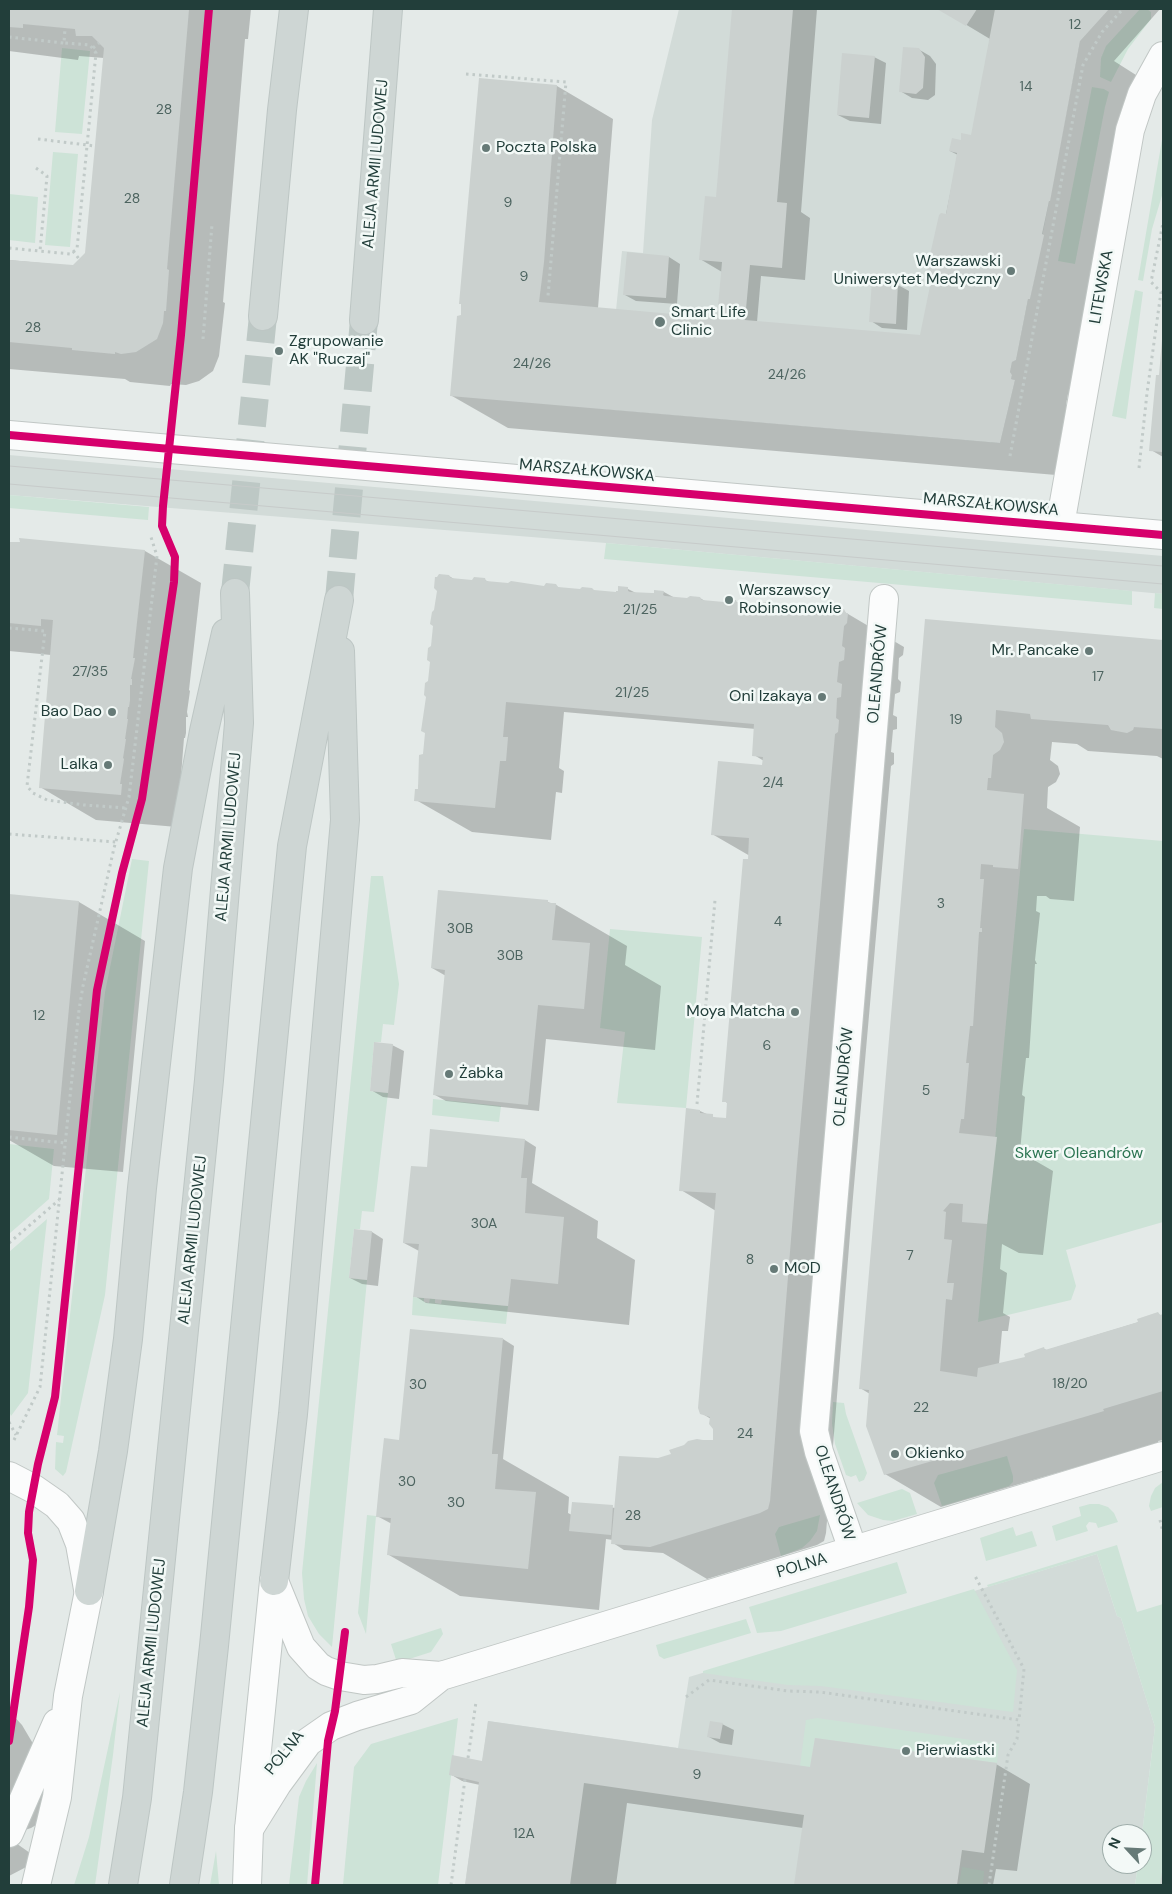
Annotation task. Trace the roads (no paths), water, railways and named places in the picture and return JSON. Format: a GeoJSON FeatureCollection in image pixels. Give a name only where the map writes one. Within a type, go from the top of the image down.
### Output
{"type":"FeatureCollection","features":[{"type":"Feature","properties":{"kind":"main road"},"geometry":{"type":"LineString","coordinates":[[263,316],[282,110],[294,9]]}},
{"type":"Feature","properties":{"kind":"main road","name":"ALEJA ARMII LUDOWEJ"},"geometry":{"type":"LineString","coordinates":[[364,320],[388,9]]}},
{"type":"Feature","properties":{"kind":"main road","name":"ALEJA ARMII LUDOWEJ"},"geometry":{"type":"LineString","coordinates":[[89,1591],[113,1451],[128,1339],[143,1178],[178,868],[204,731],[235,593],[238,723],[209,1080],[137,1798],[123,1885]]}},
{"type":"Feature","properties":{"kind":"main road"},"geometry":{"type":"LineString","coordinates":[[184,1885],[198,1792],[214,1646],[292,846],[339,600],[345,820],[293,1414],[274,1581]]}},
{"type":"Feature","properties":{"kind":"street","name":"LITEWSKA"},"geometry":{"type":"LineString","coordinates":[[1060,525],[1130,130],[1142,94],[1163,56]]}},
{"type":"Feature","properties":{"kind":"street","name":"MARSZAŁKOWSKA"},"geometry":{"type":"LineString","coordinates":[[9,435],[1163,535]]}},
{"type":"Feature","properties":{"kind":"street","name":"OLEANDRÓW"},"geometry":{"type":"LineString","coordinates":[[852,1550],[819,1452],[814,1431],[884,599]]}},
{"type":"Feature","properties":{"kind":"street","name":"POLNA"},"geometry":{"type":"LineString","coordinates":[[249,1829],[277,1784],[308,1742],[331,1726],[356,1716],[410,1700],[441,1676],[1163,1456]]}},
{"type":"Feature","properties":{"kind":"street"},"geometry":{"type":"LineString","coordinates":[[9,1476],[34,1488],[57,1505],[71,1522],[80,1544],[89,1591],[68,1696],[57,1797],[36,1885]]}},
{"type":"Feature","properties":{"kind":"street"},"geometry":{"type":"LineString","coordinates":[[247,1885],[249,1829],[274,1581]]}},
{"type":"Feature","properties":{"kind":"street","name":"POLNA"},"geometry":{"type":"LineString","coordinates":[[274,1581],[300,1646],[318,1666],[326,1671],[364,1680],[402,1673],[441,1676]]}},
{"type":"Feature","properties":{"kind":"street"},"geometry":{"type":"LineString","coordinates":[[9,1833],[68,1696]]}},
{"type":"Feature","properties":{"kind":"tunnel"},"geometry":{"type":"LineString","coordinates":[[235,593],[263,316]]}},
{"type":"Feature","properties":{"kind":"tunnel"},"geometry":{"type":"LineString","coordinates":[[339,600],[364,320]]}},
{"type":"Feature","properties":{"kind":"tram line"},"geometry":{"type":"LineString","coordinates":[[9,466],[1163,566]]}},
{"type":"Feature","properties":{"kind":"tram line"},"geometry":{"type":"LineString","coordinates":[[9,484],[1163,584]]}},
{"type":"Feature","properties":{"kind":"place","name":"Poczta Polska"},"geometry":{"type":"Point","coordinates":[486,148]}},
{"type":"Feature","properties":{"kind":"place","name":"Warszawski Uniwersytet Medyczny"},"geometry":{"type":"Point","coordinates":[1011,271]}},
{"type":"Feature","properties":{"kind":"place","name":"Smart Life Clinic"},"geometry":{"type":"Point","coordinates":[660,322]}},
{"type":"Feature","properties":{"kind":"place","name":"Zgrupowanie AK \"Ruczaj\""},"geometry":{"type":"Point","coordinates":[279,351]}},
{"type":"Feature","properties":{"kind":"place","name":"Warszawscy Robinsonowie"},"geometry":{"type":"Point","coordinates":[729,600]}},
{"type":"Feature","properties":{"kind":"place","name":"Mr. Pancake"},"geometry":{"type":"Point","coordinates":[1089,651]}},
{"type":"Feature","properties":{"kind":"place","name":"Oni Izakaya"},"geometry":{"type":"Point","coordinates":[822,697]}},
{"type":"Feature","properties":{"kind":"place","name":"Bao Dao"},"geometry":{"type":"Point","coordinates":[112,712]}},
{"type":"Feature","properties":{"kind":"place","name":"Lalka"},"geometry":{"type":"Point","coordinates":[108,765]}},
{"type":"Feature","properties":{"kind":"place","name":"Moya Matcha"},"geometry":{"type":"Point","coordinates":[795,1012]}},
{"type":"Feature","properties":{"kind":"place","name":"Żabka"},"geometry":{"type":"Point","coordinates":[449,1074]}},
{"type":"Feature","properties":{"kind":"place","name":"MOD"},"geometry":{"type":"Point","coordinates":[774,1269]}},
{"type":"Feature","properties":{"kind":"place","name":"Okienko"},"geometry":{"type":"Point","coordinates":[895,1454]}},
{"type":"Feature","properties":{"kind":"place","name":"Pierwiastki"},"geometry":{"type":"Point","coordinates":[906,1751]}},
{"type":"Feature","properties":{"kind":"park label","name":"Skwer Oleandrów"},"geometry":{"type":"Point","coordinates":[1079,1154]}}]}
